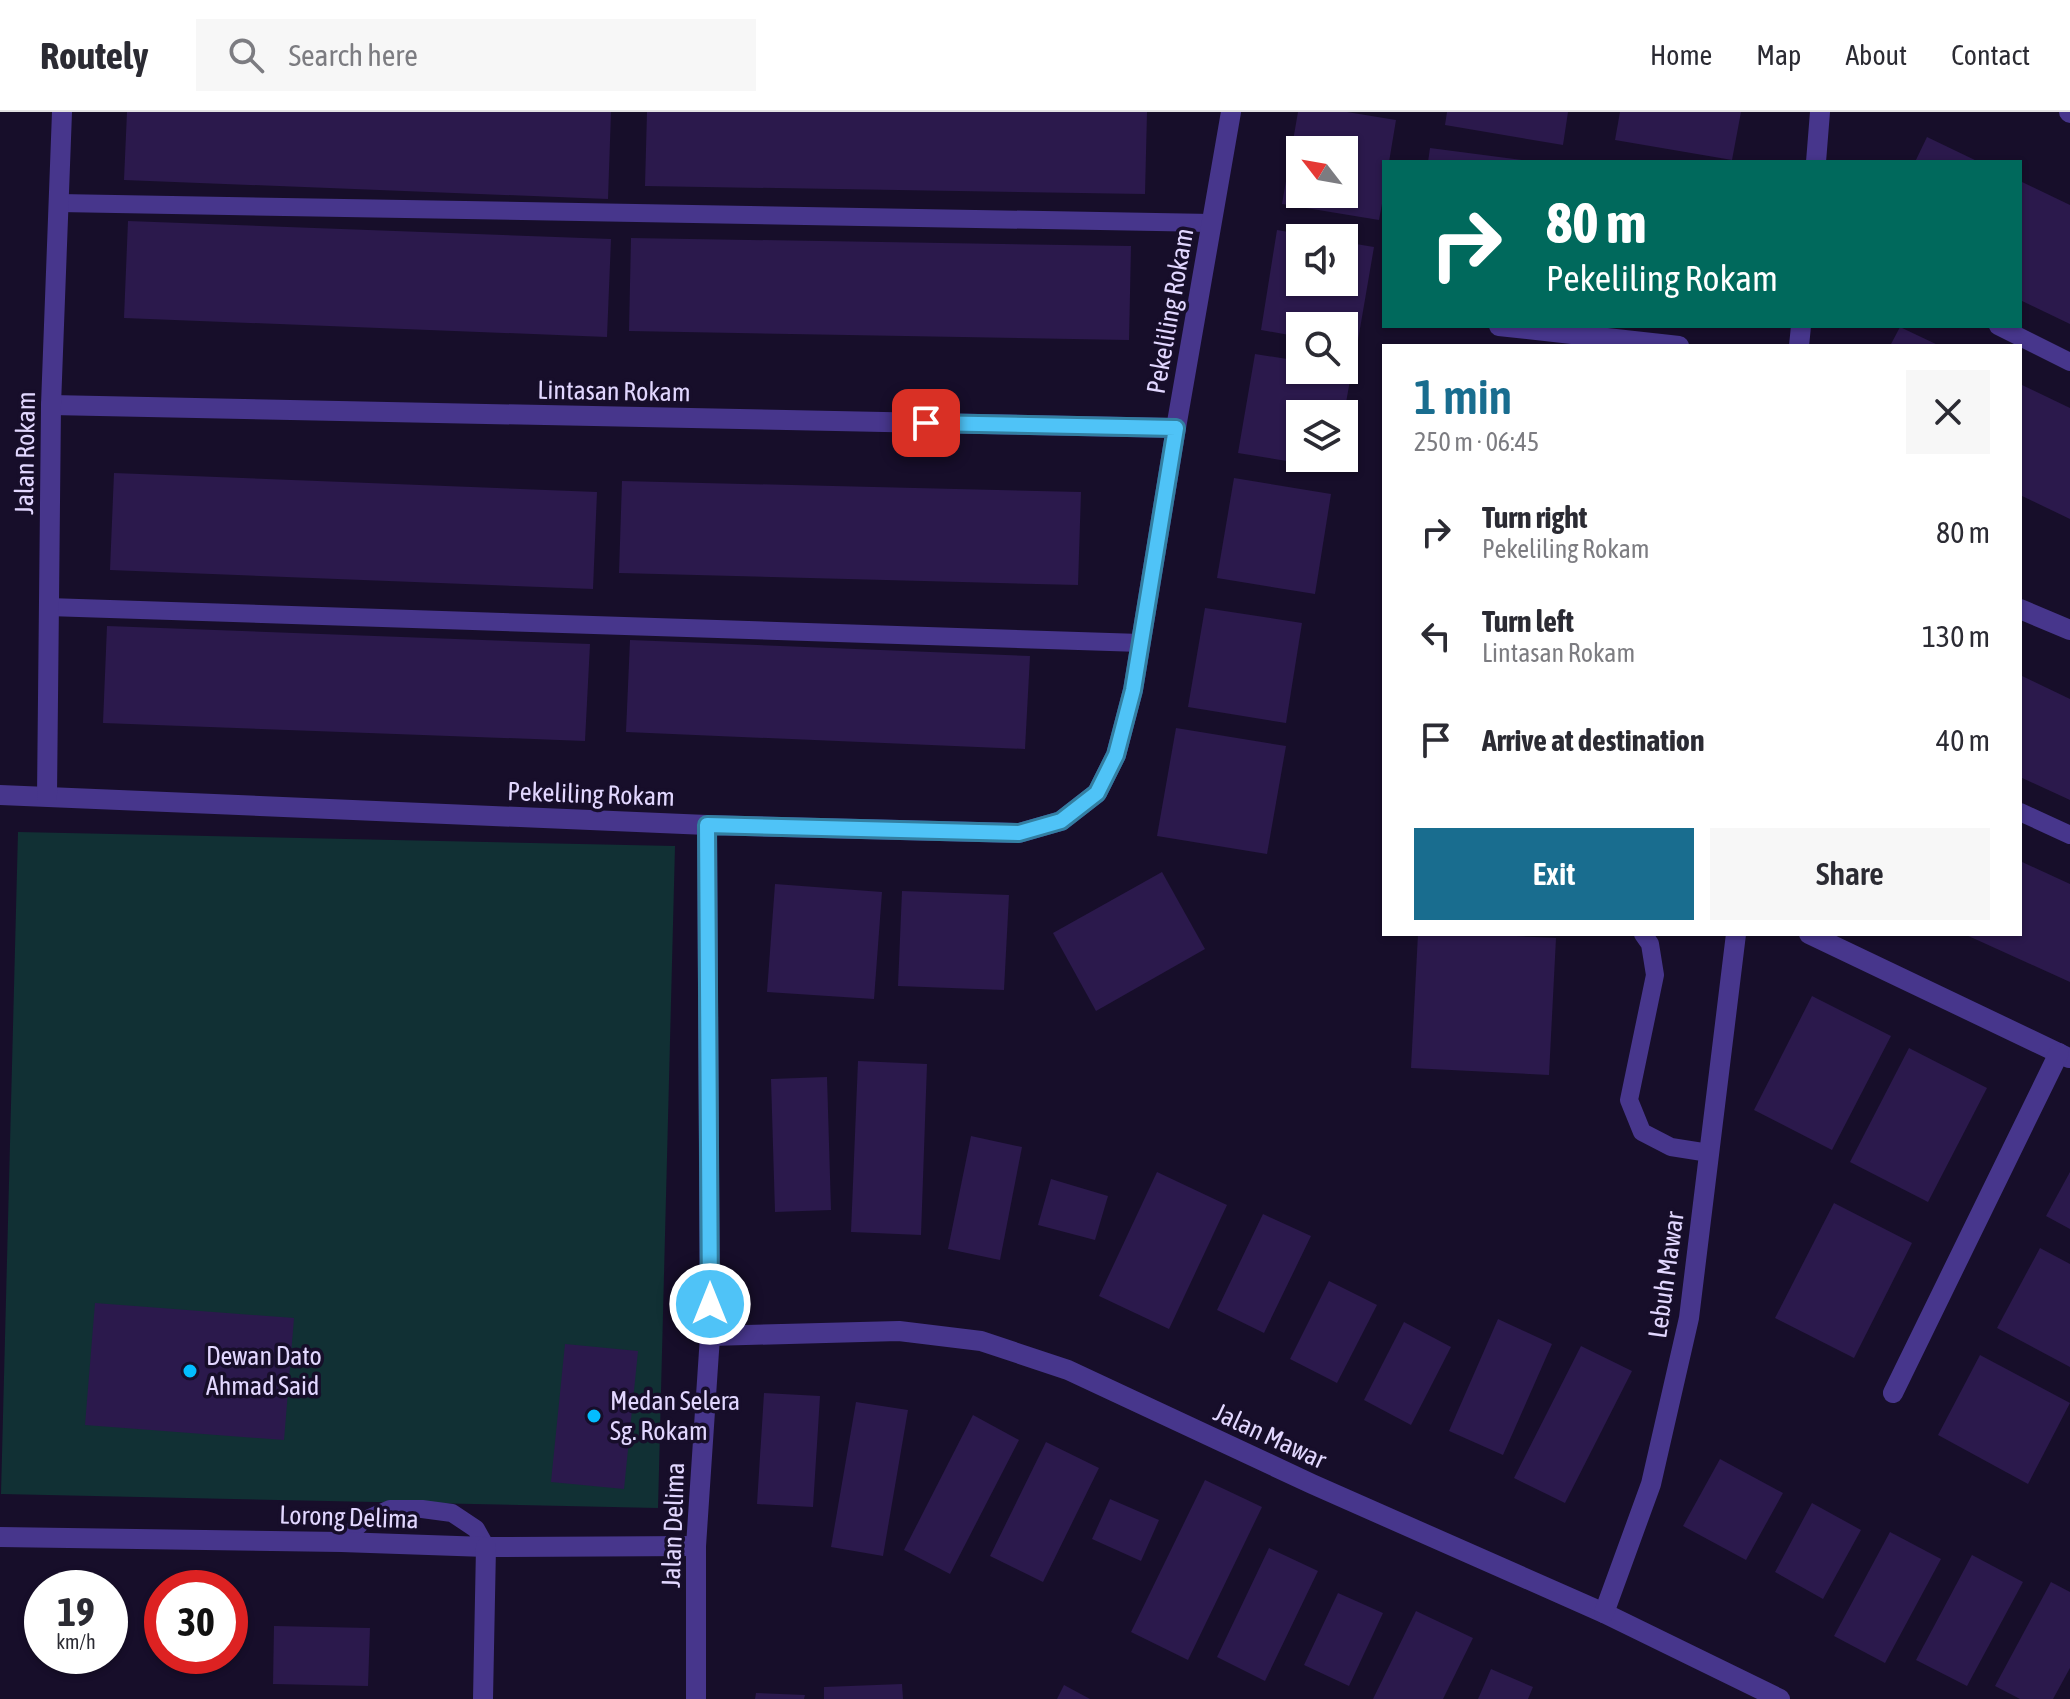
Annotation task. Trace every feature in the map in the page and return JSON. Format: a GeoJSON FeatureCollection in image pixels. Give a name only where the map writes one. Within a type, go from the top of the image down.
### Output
{"type":"FeatureCollection","features":[{"type":"Feature","properties":{"kind":"street","name":"Jalan Rokam"},"geometry":{"type":"LineString","coordinates":[[47,796],[51,405],[62,112]]}},
{"type":"Feature","properties":{"kind":"street","name":"Pekeliling Rokam"},"geometry":{"type":"LineString","coordinates":[[0,795],[707,825],[1019,833],[1061,821],[1097,793],[1116,755],[1133,690],[1231,112]]}},
{"type":"Feature","properties":{"kind":"street"},"geometry":{"type":"LineString","coordinates":[[1816,160],[1820,112]]}},
{"type":"Feature","properties":{"kind":"street"},"geometry":{"type":"LineString","coordinates":[[1517,328],[1661,344]]}},
{"type":"Feature","properties":{"kind":"street","name":"Lintasan Rokam"},"geometry":{"type":"LineString","coordinates":[[51,405],[1176,428]]}},
{"type":"Feature","properties":{"kind":"street"},"geometry":{"type":"LineString","coordinates":[[2022,610],[2070,630]]}},
{"type":"Feature","properties":{"kind":"street","name":"Jalan Delima"},"geometry":{"type":"LineString","coordinates":[[696,1699],[696,1546],[710,1336],[707,825]]}},
{"type":"Feature","properties":{"kind":"street","name":"Lebuh Mawar"},"geometry":{"type":"LineString","coordinates":[[1604,1613],[1651,1484],[1689,1318],[1736,936]]}},
{"type":"Feature","properties":{"kind":"street"},"geometry":{"type":"LineString","coordinates":[[1813,936],[2065,1056],[1893,1393]]}},
{"type":"Feature","properties":{"kind":"street","name":"Jalan Mawar"},"geometry":{"type":"LineString","coordinates":[[710,1336],[899,1331],[981,1341],[1068,1370],[1312,1484],[1604,1613],[1780,1699]]}},
{"type":"Feature","properties":{"kind":"street","name":"Lorong Delima"},"geometry":{"type":"LineString","coordinates":[[0,1537],[486,1547],[696,1546]]}},
{"type":"Feature","properties":{"kind":"street"},"geometry":{"type":"LineString","coordinates":[[483,1699],[486,1547]]}},
{"type":"Feature","properties":{"kind":"lane"},"geometry":{"type":"LineString","coordinates":[[59,203],[1212,223]]}},
{"type":"Feature","properties":{"kind":"lane"},"geometry":{"type":"LineString","coordinates":[[2002,328],[2070,362]]}},
{"type":"Feature","properties":{"kind":"lane"},"geometry":{"type":"LineString","coordinates":[[48,607],[1141,643]]}},
{"type":"Feature","properties":{"kind":"lane"},"geometry":{"type":"LineString","coordinates":[[2022,813],[2070,835]]}},
{"type":"Feature","properties":{"kind":"lane"},"geometry":{"type":"LineString","coordinates":[[1644,936],[1650,944],[1655,975],[1629,1100],[1642,1132],[1671,1147],[1709,1153]]}},
{"type":"Feature","properties":{"kind":"lane"},"geometry":{"type":"LineString","coordinates":[[341,1542],[363,1521],[390,1509],[422,1509],[452,1513],[476,1529],[486,1547]]}},
{"type":"Feature","properties":{"kind":"green space"},"geometry":{"type":"Polygon","coordinates":[[[18,832],[675,846],[658,1508],[1,1494],[18,832]]]}},
{"type":"Feature","properties":{"kind":"building"},"geometry":{"type":"Polygon","coordinates":[[[127,112],[611,112],[608,199],[124,180],[127,112]]]}},
{"type":"Feature","properties":{"kind":"building"},"geometry":{"type":"Polygon","coordinates":[[[647,112],[1147,112],[1145,194],[645,186],[647,112]]]}},
{"type":"Feature","properties":{"kind":"building"},"geometry":{"type":"Polygon","coordinates":[[[1298,112],[1347,112],[1396,120],[1389,160],[1382,160],[1379,220],[1306,208],[1358,208],[1358,136],[1294,136],[1298,112]]]}},
{"type":"Feature","properties":{"kind":"building"},"geometry":{"type":"Polygon","coordinates":[[[1447,112],[1568,112],[1563,145],[1445,125],[1447,112]]]}},
{"type":"Feature","properties":{"kind":"building"},"geometry":{"type":"Polygon","coordinates":[[[1620,112],[1741,112],[1732,160],[1615,140],[1620,112]]]}},
{"type":"Feature","properties":{"kind":"building"},"geometry":{"type":"Polygon","coordinates":[[[1927,137],[1975,160],[1916,160],[1927,137]]]}},
{"type":"Feature","properties":{"kind":"building"},"geometry":{"type":"Polygon","coordinates":[[[1430,148],[1522,160],[1428,160],[1430,148]]]}},
{"type":"Feature","properties":{"kind":"building"},"geometry":{"type":"Polygon","coordinates":[[[1286,181],[1286,205],[1282,204],[1286,181]]]}},
{"type":"Feature","properties":{"kind":"building"},"geometry":{"type":"Polygon","coordinates":[[[2022,182],[2070,205],[2070,324],[2022,301],[2022,182]]]}},
{"type":"Feature","properties":{"kind":"building"},"geometry":{"type":"Polygon","coordinates":[[[128,221],[611,239],[607,337],[124,318],[128,221]]]}},
{"type":"Feature","properties":{"kind":"building"},"geometry":{"type":"Polygon","coordinates":[[[1277,230],[1286,232],[1286,296],[1358,296],[1358,244],[1374,247],[1358,340],[1358,312],[1286,312],[1286,334],[1261,330],[1277,230]]]}},
{"type":"Feature","properties":{"kind":"building"},"geometry":{"type":"Polygon","coordinates":[[[631,238],[1131,246],[1129,340],[629,331],[631,238]]]}},
{"type":"Feature","properties":{"kind":"building"},"geometry":{"type":"Polygon","coordinates":[[[1902,328],[1936,344],[1891,344],[1902,328]]]}},
{"type":"Feature","properties":{"kind":"building"},"geometry":{"type":"Polygon","coordinates":[[[1255,354],[1286,359],[1286,384],[1349,384],[1346,400],[1286,400],[1286,461],[1238,453],[1255,354]]]}},
{"type":"Feature","properties":{"kind":"building"},"geometry":{"type":"Polygon","coordinates":[[[2022,385],[2070,408],[2070,519],[2022,496],[2022,385]]]}},
{"type":"Feature","properties":{"kind":"building"},"geometry":{"type":"Polygon","coordinates":[[[114,473],[597,492],[593,589],[110,570],[114,473]]]}},
{"type":"Feature","properties":{"kind":"building"},"geometry":{"type":"Polygon","coordinates":[[[1234,478],[1331,494],[1315,594],[1217,578],[1234,478]]]}},
{"type":"Feature","properties":{"kind":"building"},"geometry":{"type":"Polygon","coordinates":[[[622,481],[1081,492],[1078,585],[619,573],[622,481]]]}},
{"type":"Feature","properties":{"kind":"building"},"geometry":{"type":"Polygon","coordinates":[[[1205,608],[1302,623],[1286,723],[1188,707],[1205,608]]]}},
{"type":"Feature","properties":{"kind":"building"},"geometry":{"type":"Polygon","coordinates":[[[107,626],[590,644],[585,741],[103,723],[107,626]]]}},
{"type":"Feature","properties":{"kind":"building"},"geometry":{"type":"Polygon","coordinates":[[[630,640],[1030,656],[1025,749],[626,732],[630,640]]]}},
{"type":"Feature","properties":{"kind":"building"},"geometry":{"type":"Polygon","coordinates":[[[2022,676],[2070,699],[2070,800],[2022,778],[2022,676]]]}},
{"type":"Feature","properties":{"kind":"building"},"geometry":{"type":"Polygon","coordinates":[[[1176,728],[1286,746],[1267,854],[1157,836],[1176,728]]]}},
{"type":"Feature","properties":{"kind":"building"},"geometry":{"type":"Polygon","coordinates":[[[2022,862],[2070,884],[2070,982],[1968,936],[2022,936],[2022,862]]]}},
{"type":"Feature","properties":{"kind":"building"},"geometry":{"type":"Polygon","coordinates":[[[1162,872],[1205,949],[1096,1011],[1053,933],[1162,872]]]}},
{"type":"Feature","properties":{"kind":"building"},"geometry":{"type":"Polygon","coordinates":[[[775,884],[882,892],[874,999],[767,992],[775,884]]]}},
{"type":"Feature","properties":{"kind":"building"},"geometry":{"type":"Polygon","coordinates":[[[902,891],[1009,895],[1004,990],[898,986],[902,891]]]}},
{"type":"Feature","properties":{"kind":"building"},"geometry":{"type":"Polygon","coordinates":[[[1418,936],[1556,938],[1549,1075],[1411,1068],[1418,936]]]}},
{"type":"Feature","properties":{"kind":"building"},"geometry":{"type":"Polygon","coordinates":[[[1812,996],[1891,1036],[1832,1150],[1754,1110],[1812,996]]]}},
{"type":"Feature","properties":{"kind":"building"},"geometry":{"type":"Polygon","coordinates":[[[1909,1048],[1987,1088],[1928,1202],[1850,1162],[1909,1048]]]}},
{"type":"Feature","properties":{"kind":"building"},"geometry":{"type":"Polygon","coordinates":[[[858,1061],[927,1064],[921,1235],[851,1232],[858,1061]]]}},
{"type":"Feature","properties":{"kind":"building"},"geometry":{"type":"Polygon","coordinates":[[[827,1077],[831,1210],[775,1212],[771,1079],[827,1077]]]}},
{"type":"Feature","properties":{"kind":"building"},"geometry":{"type":"Polygon","coordinates":[[[971,1136],[1022,1147],[1000,1260],[948,1249],[971,1136]]]}},
{"type":"Feature","properties":{"kind":"building"},"geometry":{"type":"Polygon","coordinates":[[[1157,1172],[1227,1205],[1169,1329],[1099,1296],[1157,1172]]]}},
{"type":"Feature","properties":{"kind":"building"},"geometry":{"type":"Polygon","coordinates":[[[2070,1172],[2070,1229],[2046,1216],[2070,1172]]]}},
{"type":"Feature","properties":{"kind":"building"},"geometry":{"type":"Polygon","coordinates":[[[1051,1179],[1108,1196],[1095,1240],[1038,1225],[1051,1179]]]}},
{"type":"Feature","properties":{"kind":"building"},"geometry":{"type":"Polygon","coordinates":[[[1834,1203],[1912,1243],[1854,1358],[1775,1318],[1834,1203]]]}},
{"type":"Feature","properties":{"kind":"building"},"geometry":{"type":"Polygon","coordinates":[[[1263,1214],[1311,1236],[1264,1333],[1217,1310],[1263,1214]]]}},
{"type":"Feature","properties":{"kind":"building"},"geometry":{"type":"Polygon","coordinates":[[[2040,1248],[2070,1264],[2070,1367],[1997,1328],[2040,1248]]]}},
{"type":"Feature","properties":{"kind":"building"},"geometry":{"type":"Polygon","coordinates":[[[1329,1281],[1377,1305],[1337,1383],[1290,1359],[1329,1281]]]}},
{"type":"Feature","properties":{"kind":"building","name":"Dewan Dato Ahmad Said"},"geometry":{"type":"Polygon","coordinates":[[[95,1303],[294,1318],[284,1440],[85,1425],[95,1303]]]}},
{"type":"Feature","properties":{"kind":"building"},"geometry":{"type":"Polygon","coordinates":[[[1498,1319],[1552,1344],[1503,1455],[1449,1431],[1498,1319]]]}},
{"type":"Feature","properties":{"kind":"building"},"geometry":{"type":"Polygon","coordinates":[[[1404,1322],[1451,1347],[1411,1425],[1364,1400],[1404,1322]]]}},
{"type":"Feature","properties":{"kind":"building","name":"Medan Selera Sg. Rokam"},"geometry":{"type":"Polygon","coordinates":[[[565,1344],[638,1351],[624,1489],[551,1482],[565,1344]]]}},
{"type":"Feature","properties":{"kind":"building"},"geometry":{"type":"Polygon","coordinates":[[[1581,1346],[1632,1371],[1565,1503],[1514,1478],[1581,1346]]]}},
{"type":"Feature","properties":{"kind":"building"},"geometry":{"type":"Polygon","coordinates":[[[1980,1355],[2070,1403],[2028,1484],[1938,1435],[1980,1355]]]}},
{"type":"Feature","properties":{"kind":"building"},"geometry":{"type":"Polygon","coordinates":[[[764,1393],[820,1396],[813,1507],[757,1504],[764,1393]]]}},
{"type":"Feature","properties":{"kind":"building"},"geometry":{"type":"Polygon","coordinates":[[[856,1402],[908,1410],[883,1556],[831,1547],[856,1402]]]}},
{"type":"Feature","properties":{"kind":"building"},"geometry":{"type":"Polygon","coordinates":[[[973,1415],[1019,1440],[950,1574],[904,1550],[973,1415]]]}},
{"type":"Feature","properties":{"kind":"building"},"geometry":{"type":"Polygon","coordinates":[[[1046,1442],[1099,1468],[1043,1582],[990,1556],[1046,1442]]]}},
{"type":"Feature","properties":{"kind":"building"},"geometry":{"type":"Polygon","coordinates":[[[1720,1459],[1783,1493],[1746,1560],[1683,1526],[1720,1459]]]}},
{"type":"Feature","properties":{"kind":"building"},"geometry":{"type":"Polygon","coordinates":[[[1205,1480],[1262,1507],[1188,1660],[1131,1632],[1205,1480]]]}},
{"type":"Feature","properties":{"kind":"building"},"geometry":{"type":"Polygon","coordinates":[[[1110,1499],[1159,1520],[1141,1561],[1092,1539],[1110,1499]]]}},
{"type":"Feature","properties":{"kind":"building"},"geometry":{"type":"Polygon","coordinates":[[[1812,1503],[1861,1530],[1823,1599],[1775,1572],[1812,1503]]]}},
{"type":"Feature","properties":{"kind":"building"},"geometry":{"type":"Polygon","coordinates":[[[1890,1532],[1941,1559],[1885,1663],[1834,1636],[1890,1532]]]}},
{"type":"Feature","properties":{"kind":"building"},"geometry":{"type":"Polygon","coordinates":[[[1269,1548],[1318,1571],[1265,1681],[1217,1657],[1269,1548]]]}},
{"type":"Feature","properties":{"kind":"building"},"geometry":{"type":"Polygon","coordinates":[[[1972,1555],[2023,1582],[1967,1686],[1916,1660],[1972,1555]]]}},
{"type":"Feature","properties":{"kind":"building"},"geometry":{"type":"Polygon","coordinates":[[[2051,1582],[2070,1592],[2070,1668],[2053,1699],[2020,1699],[1995,1686],[2051,1582]]]}},
{"type":"Feature","properties":{"kind":"building"},"geometry":{"type":"Polygon","coordinates":[[[1338,1593],[1383,1613],[1349,1686],[1304,1665],[1338,1593]]]}},
{"type":"Feature","properties":{"kind":"building"},"geometry":{"type":"Polygon","coordinates":[[[1416,1611],[1473,1638],[1443,1699],[1373,1699],[1416,1611]]]}},
{"type":"Feature","properties":{"kind":"building"},"geometry":{"type":"Polygon","coordinates":[[[274,1626],[370,1628],[368,1686],[273,1684],[274,1626]]]}},
{"type":"Feature","properties":{"kind":"building"},"geometry":{"type":"Polygon","coordinates":[[[1491,1669],[1533,1687],[1528,1699],[1478,1699],[1491,1669]]]}},
{"type":"Feature","properties":{"kind":"building"},"geometry":{"type":"Polygon","coordinates":[[[902,1684],[903,1699],[824,1699],[824,1687],[902,1684]]]}},
{"type":"Feature","properties":{"kind":"building"},"geometry":{"type":"Polygon","coordinates":[[[1064,1685],[1090,1699],[1057,1699],[1064,1685]]]}},
{"type":"Feature","properties":{"kind":"building"},"geometry":{"type":"Polygon","coordinates":[[[756,1693],[805,1695],[804,1699],[755,1699],[756,1693]]]}},
{"type":"Feature","properties":{"kind":"place","name":"Dewan Dato Ahmad Said"},"geometry":{"type":"Point","coordinates":[190,1371]}},
{"type":"Feature","properties":{"kind":"place","name":"Medan Selera Sg. Rokam"},"geometry":{"type":"Point","coordinates":[594,1416]}},
{"type":"Feature","properties":{"kind":"route"},"geometry":{"type":"LineString","coordinates":[[710,1304],[707,825],[1019,833],[1061,821],[1097,793],[1116,755],[1133,690],[1176,428],[926,423]]}}]}
